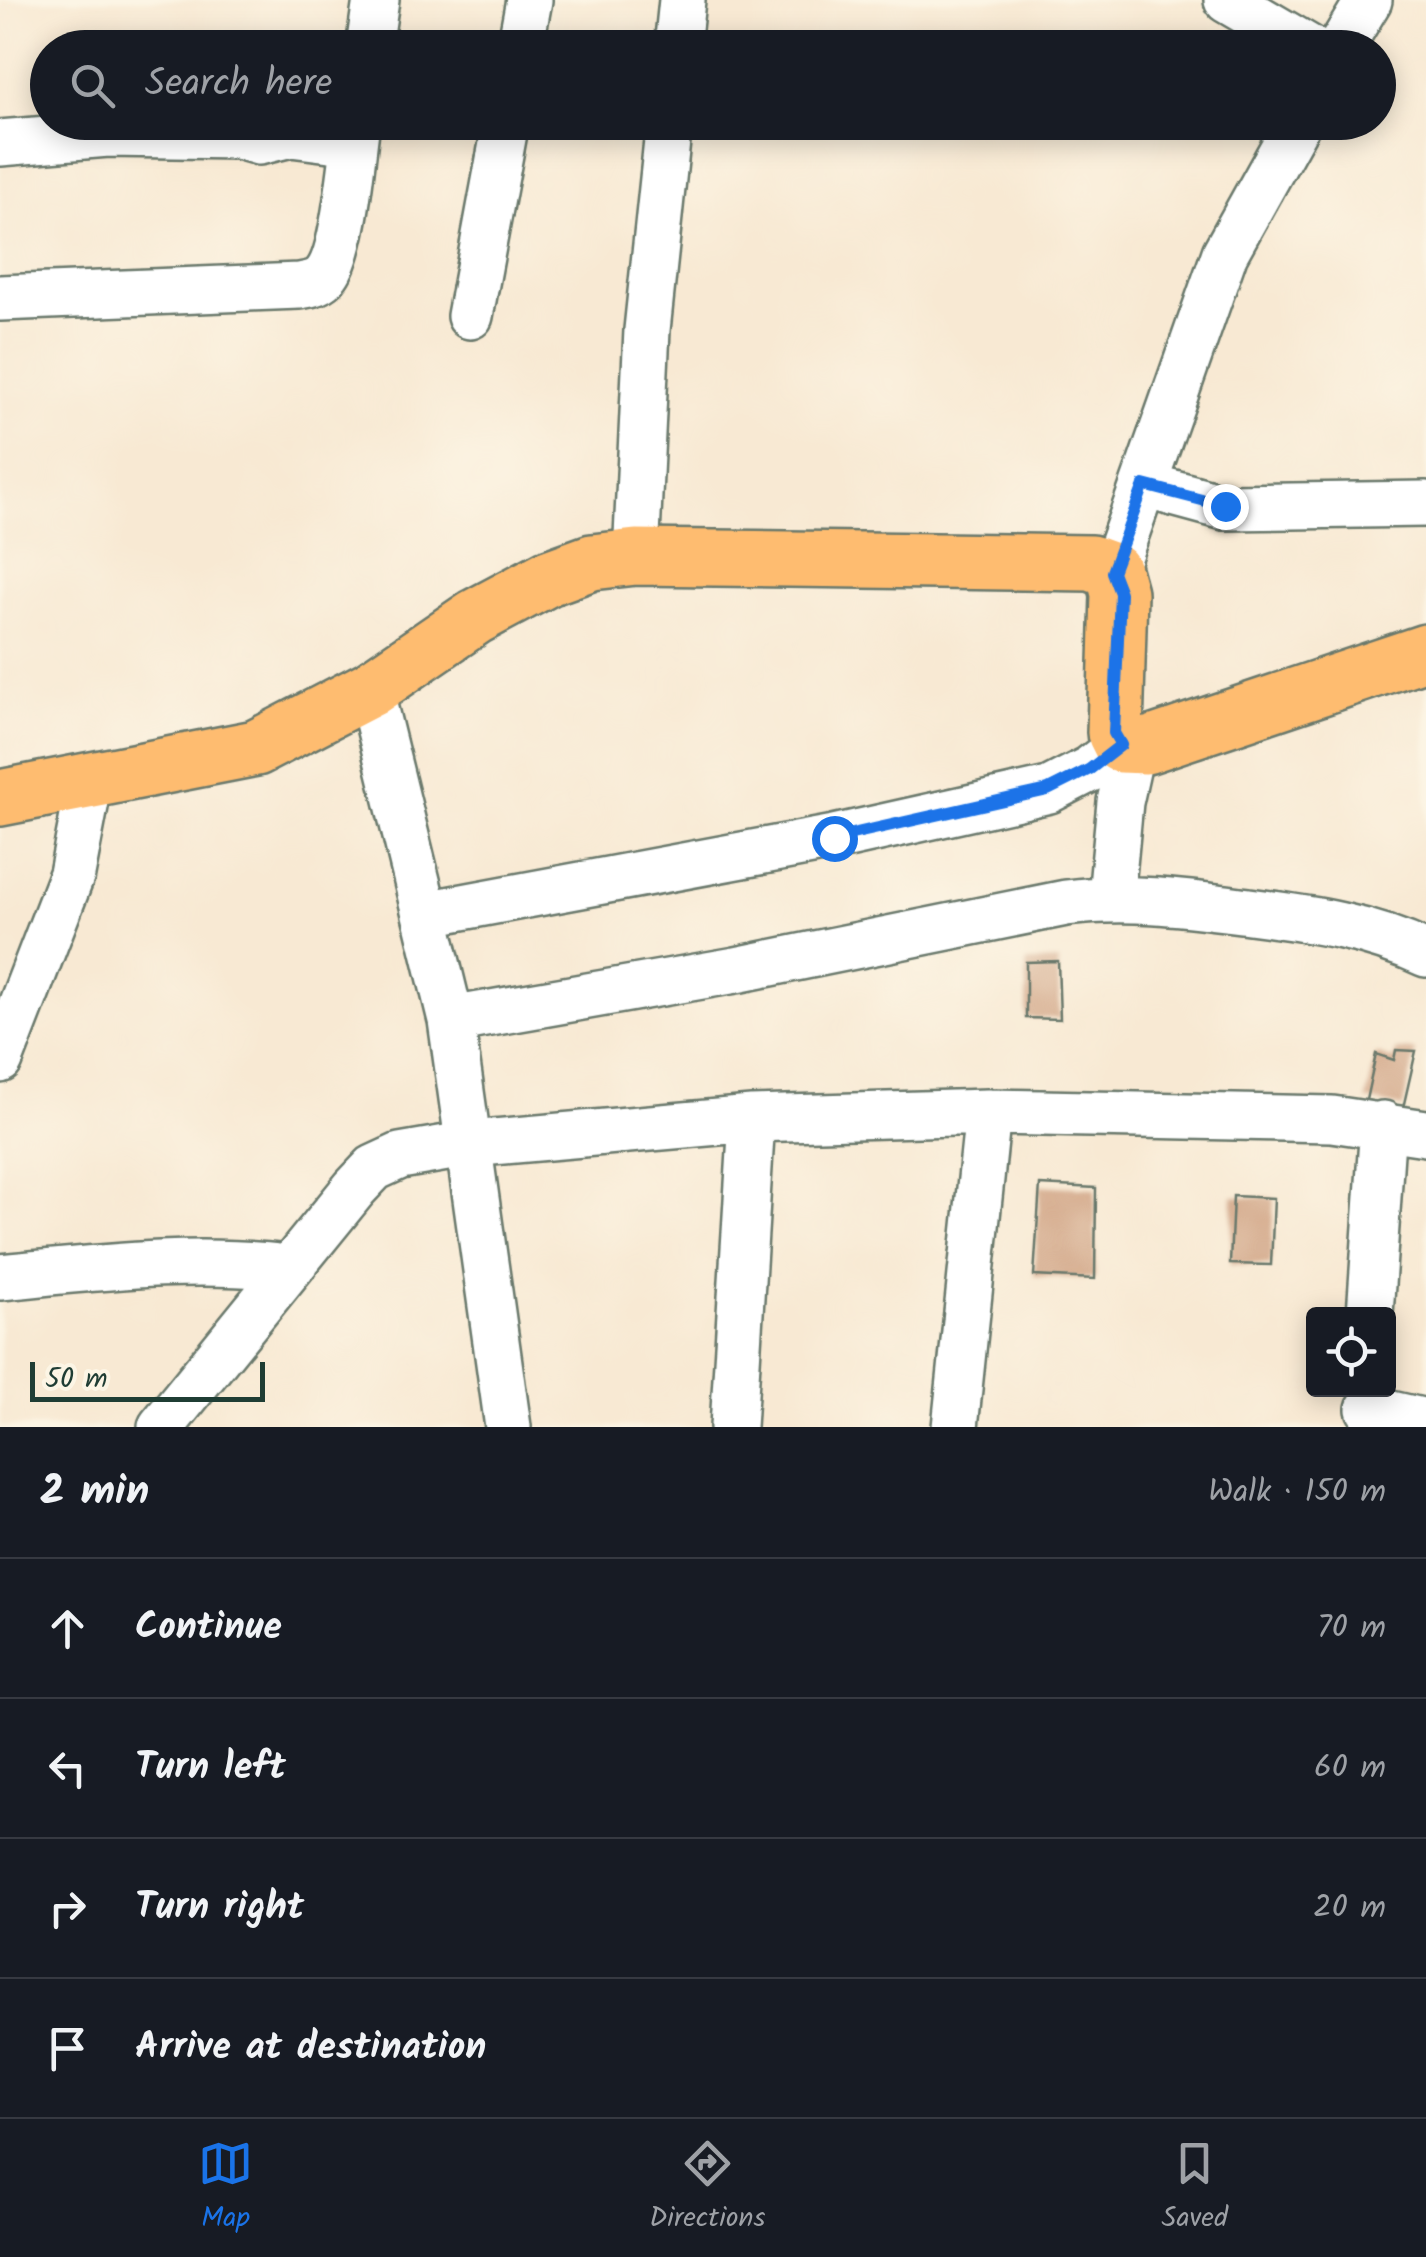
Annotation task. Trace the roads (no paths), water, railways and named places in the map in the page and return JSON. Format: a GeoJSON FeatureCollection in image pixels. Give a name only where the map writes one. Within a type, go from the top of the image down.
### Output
{"type":"FeatureCollection","features":[{"type":"Feature","properties":{"kind":"main road"},"geometry":{"type":"LineString","coordinates":[[0,798],[256,748],[370,689],[475,617],[548,578],[592,562],[636,557],[1091,563],[1112,572],[1120,593],[1114,733],[1127,746],[1146,746],[1426,652]]}},
{"type":"Feature","properties":{"kind":"street"},"geometry":{"type":"LineString","coordinates":[[372,30],[376,0]]}},
{"type":"Feature","properties":{"kind":"street"},"geometry":{"type":"LineString","coordinates":[[523,30],[529,0]]}},
{"type":"Feature","properties":{"kind":"street"},"geometry":{"type":"LineString","coordinates":[[679,30],[682,0]]}},
{"type":"Feature","properties":{"kind":"street"},"geometry":{"type":"LineString","coordinates":[[1227,0],[1279,30]]}},
{"type":"Feature","properties":{"kind":"street"},"geometry":{"type":"LineString","coordinates":[[1351,30],[1369,0]]}},
{"type":"Feature","properties":{"kind":"street"},"geometry":{"type":"LineString","coordinates":[[0,142],[30,140]]}},
{"type":"Feature","properties":{"kind":"street"},"geometry":{"type":"LineString","coordinates":[[0,298],[318,282],[329,272],[337,251],[355,140]]}},
{"type":"Feature","properties":{"kind":"street"},"geometry":{"type":"LineString","coordinates":[[470,316],[503,140]]}},
{"type":"Feature","properties":{"kind":"street"},"geometry":{"type":"LineString","coordinates":[[636,557],[647,330],[667,140]]}},
{"type":"Feature","properties":{"kind":"street"},"geometry":{"type":"LineString","coordinates":[[1112,572],[1224,253],[1288,140]]}},
{"type":"Feature","properties":{"kind":"street"},"geometry":{"type":"LineString","coordinates":[[1144,485],[1225,506],[1426,504]]}},
{"type":"Feature","properties":{"kind":"street"},"geometry":{"type":"LineString","coordinates":[[370,689],[451,1020],[508,1427]]}},
{"type":"Feature","properties":{"kind":"street"},"geometry":{"type":"LineString","coordinates":[[424,914],[834,838],[1048,790],[1127,746]]}},
{"type":"Feature","properties":{"kind":"street"},"geometry":{"type":"LineString","coordinates":[[1111,897],[1127,746]]}},
{"type":"Feature","properties":{"kind":"street"},"geometry":{"type":"LineString","coordinates":[[0,1060],[72,874],[90,780]]}},
{"type":"Feature","properties":{"kind":"street"},"geometry":{"type":"LineString","coordinates":[[451,1020],[736,970],[1066,902],[1111,897],[1159,899],[1344,924],[1426,954]]}},
{"type":"Feature","properties":{"kind":"street"},"geometry":{"type":"LineString","coordinates":[[955,1427],[988,1112]]}},
{"type":"Feature","properties":{"kind":"street"},"geometry":{"type":"LineString","coordinates":[[175,1419],[289,1268],[374,1168],[400,1156],[470,1144],[752,1119],[988,1112],[1332,1119],[1404,1129],[1371,1307]]}},
{"type":"Feature","properties":{"kind":"street"},"geometry":{"type":"LineString","coordinates":[[733,1427],[752,1119]]}},
{"type":"Feature","properties":{"kind":"street"},"geometry":{"type":"LineString","coordinates":[[0,1277],[177,1263],[289,1268]]}},
{"type":"Feature","properties":{"kind":"street"},"geometry":{"type":"LineString","coordinates":[[1369,1408],[1426,1422]]}}]}
